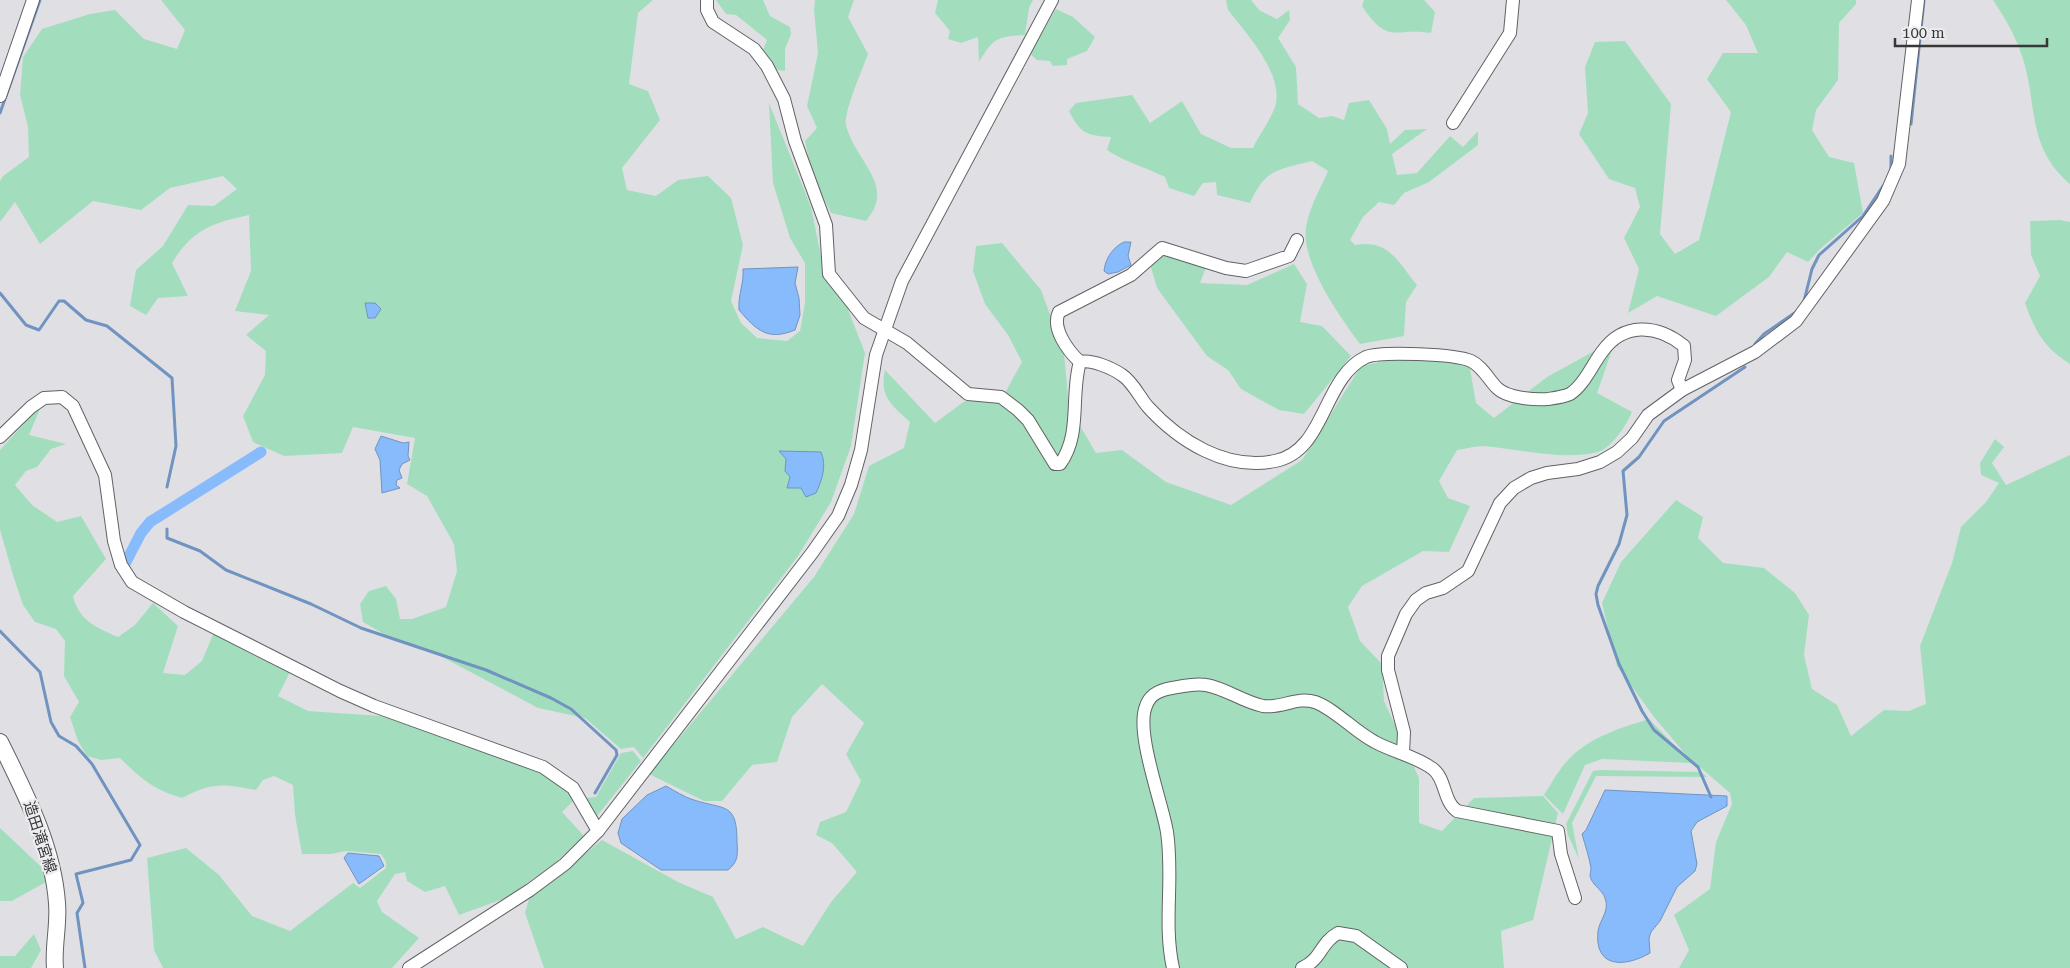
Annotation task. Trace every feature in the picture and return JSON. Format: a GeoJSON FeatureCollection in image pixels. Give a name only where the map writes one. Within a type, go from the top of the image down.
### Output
{"type":"FeatureCollection","features":[{"type":"Feature","properties":{"kind":"main road","name":"造田滝宮線"},"geometry":{"type":"LineString","coordinates":[[0,742],[25,793],[48,853],[57,904],[55,968]]}},
{"type":"Feature","properties":{"kind":"street"},"geometry":{"type":"LineString","coordinates":[[0,96],[33,0]]}},
{"type":"Feature","properties":{"kind":"street"},"geometry":{"type":"LineString","coordinates":[[707,0],[707,10],[713,22],[754,49],[768,66],[784,99],[795,141],[826,225],[829,274],[864,318],[907,343],[968,394],[1000,396],[1028,420],[1056,464],[1060,464],[1071,443],[1080,362]]}},
{"type":"Feature","properties":{"kind":"street"},"geometry":{"type":"LineString","coordinates":[[409,968],[537,885],[565,864],[598,831],[812,553],[838,516],[851,485],[861,450],[876,355],[902,281],[1052,0]]}},
{"type":"Feature","properties":{"kind":"street"},"geometry":{"type":"LineString","coordinates":[[1453,123],[1510,32],[1514,0]]}},
{"type":"Feature","properties":{"kind":"street"},"geometry":{"type":"LineString","coordinates":[[1404,753],[1404,732],[1388,670],[1388,656],[1406,614],[1416,600],[1426,593],[1443,588],[1468,571],[1492,516],[1500,503],[1514,488],[1531,478],[1547,473],[1578,469],[1600,462],[1617,452],[1632,438],[1648,415],[1682,390],[1755,352],[1796,321],[1883,201],[1899,164],[1918,0]]}},
{"type":"Feature","properties":{"kind":"street"},"geometry":{"type":"LineString","coordinates":[[1080,362],[1069,351],[1057,325],[1056,318],[1059,312],[1131,275],[1162,248],[1226,268],[1246,271],[1289,256],[1297,240]]}},
{"type":"Feature","properties":{"kind":"street"},"geometry":{"type":"LineString","coordinates":[[1080,362],[1087,360],[1123,375],[1165,425],[1182,438],[1211,454],[1258,463],[1276,461],[1304,447],[1341,380],[1352,366],[1368,356],[1414,353],[1464,358],[1473,362],[1498,390],[1508,395],[1544,399],[1570,393],[1585,379],[1603,350],[1616,337],[1644,328],[1674,338],[1684,346],[1685,360],[1678,380],[1682,390]]}},
{"type":"Feature","properties":{"kind":"street"},"geometry":{"type":"LineString","coordinates":[[0,437],[31,407],[44,398],[62,397],[73,406],[105,475],[114,542],[121,565],[132,582],[184,612],[340,691],[374,706],[543,767],[574,788],[598,831]]}},
{"type":"Feature","properties":{"kind":"street"},"geometry":{"type":"LineString","coordinates":[[1173,968],[1167,927],[1171,889],[1167,833],[1144,735],[1145,706],[1152,696],[1161,690],[1188,685],[1206,685],[1263,706],[1274,706],[1303,700],[1316,702],[1375,742],[1404,753],[1434,770],[1448,802],[1457,811],[1558,831],[1561,854],[1575,898]]}},
{"type":"Feature","properties":{"kind":"street"},"geometry":{"type":"LineString","coordinates":[[1302,968],[1317,959],[1324,943],[1338,933],[1356,936],[1401,968]]}},
{"type":"Feature","properties":{"kind":"green space"},"geometry":{"type":"Polygon","coordinates":[[[161,0],[653,0],[638,13],[629,84],[648,91],[660,120],[622,168],[627,190],[656,196],[678,180],[708,176],[731,198],[743,245],[731,301],[741,323],[757,338],[787,341],[800,331],[805,303],[805,263],[790,238],[773,183],[769,103],[811,207],[825,276],[845,302],[865,353],[851,446],[831,502],[798,556],[643,758],[634,747],[621,749],[585,718],[538,708],[429,650],[396,641],[363,622],[360,604],[369,591],[386,586],[396,599],[400,619],[412,619],[446,607],[457,571],[454,544],[427,496],[407,484],[415,438],[353,427],[342,453],[284,456],[253,442],[243,416],[265,375],[266,351],[246,335],[269,315],[235,311],[251,271],[249,215],[224,221],[204,229],[188,242],[180,252],[172,263],[188,296],[158,298],[146,315],[130,306],[136,270],[163,246],[188,205],[214,206],[237,189],[223,176],[170,188],[141,210],[93,201],[40,244],[15,202],[0,222],[0,181],[3,176],[29,157],[28,127],[20,95],[23,57],[42,29],[90,14],[115,10],[144,39],[177,49],[185,30],[161,0]]]}},
{"type":"Feature","properties":{"kind":"green space"},"geometry":{"type":"Polygon","coordinates":[[[716,0],[763,0],[770,16],[790,27],[791,34],[785,49],[785,71],[772,69],[763,50],[767,40],[736,15],[726,14],[716,0]]]}},
{"type":"Feature","properties":{"kind":"green space"},"geometry":{"type":"Polygon","coordinates":[[[815,0],[854,0],[848,17],[868,54],[846,118],[850,137],[876,184],[875,208],[866,221],[831,213],[812,175],[805,141],[817,128],[807,106],[818,53],[814,10],[815,0]]]}},
{"type":"Feature","properties":{"kind":"green space"},"geometry":{"type":"Polygon","coordinates":[[[938,0],[1033,0],[1029,8],[1025,35],[997,40],[979,62],[978,37],[961,43],[948,39],[950,31],[935,13],[938,0]]]}},
{"type":"Feature","properties":{"kind":"green space"},"geometry":{"type":"Polygon","coordinates":[[[1226,0],[1251,0],[1259,10],[1277,19],[1289,10],[1290,20],[1278,38],[1296,67],[1298,104],[1319,118],[1332,116],[1344,120],[1349,103],[1369,100],[1387,129],[1390,144],[1405,130],[1427,129],[1392,154],[1397,175],[1417,173],[1450,136],[1463,147],[1478,131],[1478,145],[1429,182],[1404,193],[1394,205],[1379,202],[1363,217],[1350,240],[1355,245],[1376,245],[1385,249],[1392,254],[1417,285],[1406,302],[1404,336],[1360,344],[1342,319],[1316,273],[1306,242],[1306,228],[1312,206],[1328,171],[1312,161],[1274,172],[1262,183],[1250,203],[1217,195],[1216,182],[1203,183],[1194,196],[1169,188],[1165,177],[1107,150],[1111,137],[1096,136],[1085,132],[1077,124],[1069,111],[1076,103],[1132,95],[1150,123],[1182,101],[1201,134],[1231,148],[1253,148],[1275,107],[1277,95],[1269,68],[1253,42],[1228,10],[1226,0]]]}},
{"type":"Feature","properties":{"kind":"green space"},"geometry":{"type":"Polygon","coordinates":[[[1364,0],[1424,0],[1435,12],[1431,33],[1386,31],[1371,18],[1362,6],[1364,0]]]}},
{"type":"Feature","properties":{"kind":"green space"},"geometry":{"type":"Polygon","coordinates":[[[1726,0],[1856,0],[1856,4],[1839,23],[1838,80],[1816,110],[1812,130],[1829,157],[1854,163],[1863,213],[1820,249],[1808,262],[1787,252],[1769,277],[1716,316],[1657,296],[1628,313],[1639,269],[1624,238],[1640,207],[1635,188],[1609,179],[1579,134],[1588,113],[1585,67],[1595,42],[1625,41],[1671,104],[1660,234],[1675,254],[1699,240],[1731,112],[1707,79],[1723,53],[1758,53],[1746,25],[1726,0]]]}},
{"type":"Feature","properties":{"kind":"green space"},"geometry":{"type":"Polygon","coordinates":[[[1993,0],[2070,0],[2070,184],[2056,171],[2040,142],[2024,62],[2011,29],[1993,0]]]}},
{"type":"Feature","properties":{"kind":"green space"},"geometry":{"type":"Polygon","coordinates":[[[1056,9],[1073,17],[1095,37],[1087,51],[1067,59],[1067,65],[1053,66],[1050,61],[1037,60],[1030,54],[1056,9]]]}},
{"type":"Feature","properties":{"kind":"green space"},"geometry":{"type":"Polygon","coordinates":[[[2060,220],[2070,222],[2070,364],[2053,352],[2047,345],[2037,330],[2025,303],[2040,276],[2031,255],[2030,221],[2060,220]]]}},
{"type":"Feature","properties":{"kind":"green space"},"geometry":{"type":"Polygon","coordinates":[[[1002,243],[1041,290],[1064,353],[1069,407],[1096,453],[1122,450],[1166,482],[1231,505],[1302,460],[1361,366],[1403,357],[1469,363],[1476,403],[1494,418],[1547,377],[1616,339],[1597,393],[1632,412],[1623,429],[1609,446],[1598,452],[1570,455],[1541,454],[1483,446],[1457,450],[1439,481],[1448,498],[1470,506],[1449,552],[1423,551],[1362,586],[1348,607],[1360,641],[1382,664],[1384,701],[1419,778],[1419,823],[1442,831],[1474,798],[1543,796],[1558,813],[1533,920],[1501,931],[1504,968],[544,968],[525,913],[529,899],[602,840],[678,882],[713,897],[736,939],[763,927],[803,946],[831,902],[857,872],[832,843],[816,835],[820,822],[846,812],[861,781],[846,754],[864,723],[822,684],[792,717],[777,762],[752,765],[722,801],[704,801],[649,774],[814,577],[854,514],[869,466],[904,448],[910,422],[893,405],[886,394],[884,387],[885,370],[935,423],[969,398],[1005,393],[1022,362],[1008,335],[985,304],[973,271],[976,246],[1002,243]]]}},
{"type":"Feature","properties":{"kind":"green space"},"geometry":{"type":"Polygon","coordinates":[[[1167,250],[1207,265],[1200,283],[1247,285],[1294,264],[1307,284],[1300,322],[1322,326],[1351,356],[1304,414],[1279,410],[1241,389],[1228,370],[1207,356],[1157,288],[1150,264],[1167,250]]]}},
{"type":"Feature","properties":{"kind":"green space"},"geometry":{"type":"Polygon","coordinates":[[[42,404],[29,435],[66,444],[51,449],[37,467],[26,471],[15,485],[32,505],[57,522],[81,516],[106,559],[73,596],[79,612],[90,622],[118,637],[135,625],[153,603],[178,626],[163,673],[185,675],[202,661],[214,632],[290,672],[278,696],[308,711],[381,716],[408,722],[533,768],[570,790],[575,799],[562,812],[584,836],[555,863],[506,898],[459,915],[445,886],[425,892],[407,881],[405,872],[395,874],[377,901],[382,912],[419,938],[392,968],[163,968],[154,950],[147,858],[186,848],[219,875],[252,916],[290,931],[353,883],[360,888],[386,868],[386,862],[381,854],[346,851],[331,854],[302,854],[295,815],[293,785],[274,776],[263,780],[256,790],[235,786],[218,786],[202,789],[182,798],[163,791],[148,782],[134,772],[120,758],[101,760],[87,756],[78,741],[70,717],[79,702],[64,676],[65,641],[56,629],[35,622],[23,605],[0,530],[0,450],[42,404]]]}},
{"type":"Feature","properties":{"kind":"green space"},"geometry":{"type":"Polygon","coordinates":[[[1995,439],[2004,447],[1992,463],[2006,485],[2070,455],[2070,968],[1679,968],[1689,950],[1674,915],[1710,889],[1716,842],[1732,804],[1730,793],[1687,756],[1654,717],[1617,666],[1602,603],[1621,562],[1676,500],[1703,517],[1698,538],[1723,563],[1764,568],[1795,593],[1809,615],[1804,655],[1812,689],[1837,705],[1851,736],[1884,710],[1909,711],[1926,704],[1920,646],[1952,563],[1961,527],[1986,502],[1999,483],[1981,475],[1980,463],[1995,439]]]}},
{"type":"Feature","properties":{"kind":"green space"},"geometry":{"type":"Polygon","coordinates":[[[1649,719],[1692,763],[1602,759],[1585,765],[1563,814],[1544,795],[1565,763],[1577,751],[1596,739],[1616,730],[1649,719]]]}},
{"type":"Feature","properties":{"kind":"green space"},"geometry":{"type":"Polygon","coordinates":[[[633,751],[641,761],[597,816],[586,798],[596,797],[621,753],[633,751]]]}},
{"type":"Feature","properties":{"kind":"green space"},"geometry":{"type":"Polygon","coordinates":[[[1593,771],[1701,772],[1707,777],[1596,776],[1572,823],[1579,859],[1568,835],[1566,824],[1593,771]]]}},
{"type":"Feature","properties":{"kind":"green space"},"geometry":{"type":"Polygon","coordinates":[[[0,828],[53,878],[12,901],[0,901],[0,828]]]}},
{"type":"Feature","properties":{"kind":"green space"},"geometry":{"type":"Polygon","coordinates":[[[34,934],[41,950],[31,968],[0,968],[0,956],[15,956],[34,934]]]}},
{"type":"Feature","properties":{"kind":"water"},"geometry":{"type":"Polygon","coordinates":[[[1124,242],[1131,242],[1128,256],[1131,265],[1118,272],[1108,274],[1104,271],[1108,258],[1116,247],[1124,242]]]}},
{"type":"Feature","properties":{"kind":"water"},"geometry":{"type":"Polygon","coordinates":[[[798,267],[795,283],[799,298],[800,315],[795,330],[777,334],[764,332],[752,324],[739,310],[743,269],[798,267]]]}},
{"type":"Feature","properties":{"kind":"water"},"geometry":{"type":"Polygon","coordinates":[[[365,303],[375,303],[381,309],[375,318],[368,318],[365,303]]]}},
{"type":"Feature","properties":{"kind":"water"},"geometry":{"type":"Polygon","coordinates":[[[381,436],[403,443],[409,442],[408,456],[410,460],[402,464],[399,470],[402,478],[397,480],[396,485],[400,488],[382,493],[380,460],[375,449],[381,436]]]}},
{"type":"Feature","properties":{"kind":"water"},"geometry":{"type":"Polygon","coordinates":[[[779,451],[821,452],[824,468],[816,493],[806,497],[801,488],[787,488],[790,477],[785,471],[786,459],[779,451]]]}},
{"type":"Feature","properties":{"kind":"water"},"geometry":{"type":"Polygon","coordinates":[[[666,786],[694,800],[721,807],[732,814],[735,820],[737,854],[736,861],[728,870],[661,870],[621,843],[618,833],[622,819],[647,795],[666,786]]]}},
{"type":"Feature","properties":{"kind":"water"},"geometry":{"type":"Polygon","coordinates":[[[1605,790],[1727,796],[1727,806],[1697,822],[1691,831],[1697,864],[1695,871],[1677,887],[1660,921],[1651,932],[1649,938],[1650,953],[1630,961],[1613,961],[1606,958],[1601,952],[1598,943],[1598,931],[1606,911],[1606,903],[1604,895],[1590,878],[1591,868],[1582,834],[1586,830],[1605,790]]]}},
{"type":"Feature","properties":{"kind":"water"},"geometry":{"type":"Polygon","coordinates":[[[348,853],[379,856],[384,866],[359,884],[344,858],[348,853]]]}},
{"type":"Feature","properties":{"kind":"waterway"},"geometry":{"type":"LineString","coordinates":[[0,113],[40,0]]}},
{"type":"Feature","properties":{"kind":"waterway"},"geometry":{"type":"LineString","coordinates":[[1911,124],[1924,0]]}},
{"type":"Feature","properties":{"kind":"waterway"},"geometry":{"type":"LineString","coordinates":[[1891,156],[1891,169]]}},
{"type":"Feature","properties":{"kind":"waterway"},"geometry":{"type":"LineString","coordinates":[[1804,301],[1812,269],[1819,255],[1863,216],[1883,186]]}},
{"type":"Feature","properties":{"kind":"waterway"},"geometry":{"type":"LineString","coordinates":[[0,293],[26,325],[39,330],[59,301],[64,301],[86,320],[107,326],[172,378],[176,446],[167,487]]}},
{"type":"Feature","properties":{"kind":"waterway"},"geometry":{"type":"LineString","coordinates":[[1755,344],[1764,334],[1796,312]]}},
{"type":"Feature","properties":{"kind":"waterway"},"geometry":{"type":"LineString","coordinates":[[1711,797],[1698,767],[1654,730],[1642,711],[1619,664],[1598,605],[1596,594],[1598,586],[1619,544],[1627,515],[1623,471],[1639,457],[1664,421],[1745,367]]}},
{"type":"Feature","properties":{"kind":"waterway"},"geometry":{"type":"LineString","coordinates":[[126,562],[141,533],[150,522],[261,452]]}},
{"type":"Feature","properties":{"kind":"waterway"},"geometry":{"type":"LineString","coordinates":[[167,529],[167,538],[200,551],[226,570],[311,604],[361,628],[486,670],[551,698],[571,709],[616,750],[617,755],[595,793]]}},
{"type":"Feature","properties":{"kind":"waterway"},"geometry":{"type":"LineString","coordinates":[[0,631],[40,672],[51,722],[59,736],[76,746],[92,764],[140,845],[131,860],[76,874],[83,903],[77,913],[85,968]]}}]}
